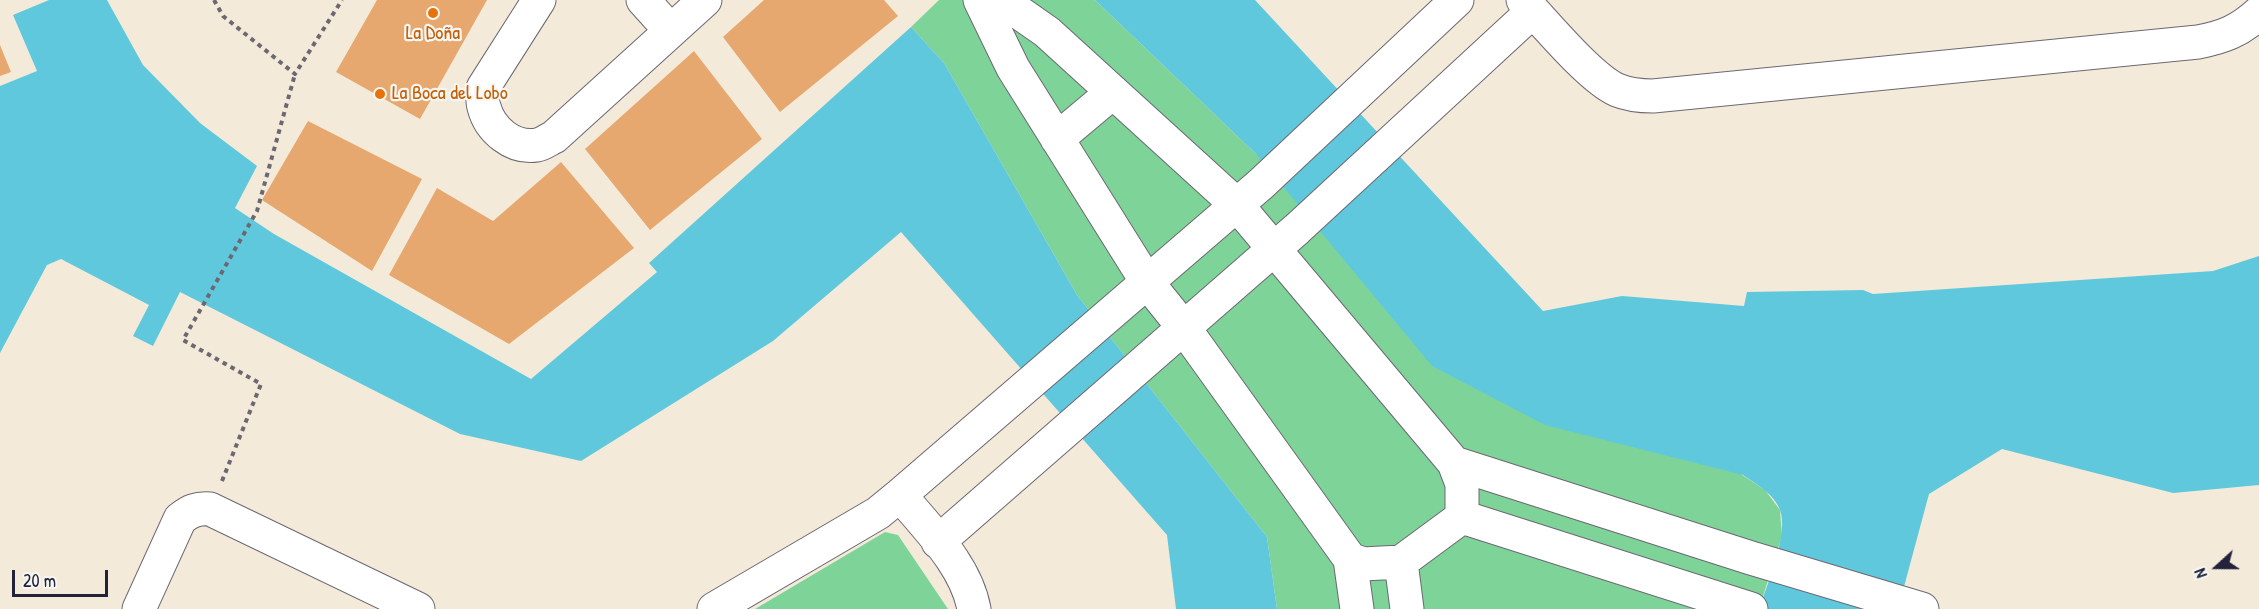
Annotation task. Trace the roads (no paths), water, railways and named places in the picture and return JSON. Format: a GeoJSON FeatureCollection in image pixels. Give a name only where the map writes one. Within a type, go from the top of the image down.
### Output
{"type":"FeatureCollection","features":[{"type":"Feature","properties":{"kind":"street"},"geometry":{"type":"LineString","coordinates":[[538,0],[483,88],[483,105],[490,123],[501,134],[520,145],[539,145],[554,137],[705,0]]}},
{"type":"Feature","properties":{"kind":"street"},"geometry":{"type":"LineString","coordinates":[[644,0],[670,30]]}},
{"type":"Feature","properties":{"kind":"street"},"geometry":{"type":"LineString","coordinates":[[980,0],[1013,68],[1147,282],[1184,328],[1350,559],[1357,609]]}},
{"type":"Feature","properties":{"kind":"street"},"geometry":{"type":"LineString","coordinates":[[1001,0],[1047,32],[1237,205],[1272,250],[1454,463],[1462,484],[1462,517]]}},
{"type":"Feature","properties":{"kind":"street"},"geometry":{"type":"LineString","coordinates":[[714,609],[878,513],[900,495],[1261,184],[1457,0]]}},
{"type":"Feature","properties":{"kind":"street"},"geometry":{"type":"LineString","coordinates":[[938,542],[1297,229],[1398,134],[1528,5],[1596,76],[1614,89],[1632,95],[1653,96],[2198,42],[2217,39],[2239,30],[2259,13]]}},
{"type":"Feature","properties":{"kind":"street"},"geometry":{"type":"LineString","coordinates":[[1057,139],[1113,92]]}},
{"type":"Feature","properties":{"kind":"street"},"geometry":{"type":"LineString","coordinates":[[1454,463],[1751,558],[1922,609]]}},
{"type":"Feature","properties":{"kind":"street"},"geometry":{"type":"LineString","coordinates":[[900,495],[960,572],[971,594],[974,609]]}},
{"type":"Feature","properties":{"kind":"street"},"geometry":{"type":"LineString","coordinates":[[139,609],[180,519],[188,512],[200,508],[210,509],[414,609]]}},
{"type":"Feature","properties":{"kind":"street"},"geometry":{"type":"LineString","coordinates":[[1350,559],[1363,564],[1401,562],[1462,517]]}},
{"type":"Feature","properties":{"kind":"street"},"geometry":{"type":"LineString","coordinates":[[1462,517],[1743,606]]}},
{"type":"Feature","properties":{"kind":"street"},"geometry":{"type":"LineString","coordinates":[[1401,562],[1407,609]]}},
{"type":"Feature","properties":{"kind":"water"},"geometry":{"type":"Polygon","coordinates":[[[49,0],[107,0],[143,65],[200,123],[257,166],[235,208],[274,234],[531,379],[657,272],[649,263],[911,27],[944,63],[1077,295],[1267,537],[1277,609],[1176,609],[1167,535],[901,232],[773,341],[581,461],[460,434],[180,292],[153,346],[133,336],[149,305],[61,259],[47,265],[0,353],[0,86],[37,71],[13,15],[49,0]]]}},
{"type":"Feature","properties":{"kind":"water"},"geometry":{"type":"Polygon","coordinates":[[[1095,0],[1255,0],[1543,311],[1622,296],[1744,306],[1747,292],[1863,290],[1873,294],[2213,271],[2259,256],[2259,485],[2173,493],[2002,449],[1929,494],[1898,609],[1759,609],[1776,559],[1782,532],[1780,510],[1769,494],[1743,475],[1545,425],[1432,366],[1256,154],[1095,0]]]}},
{"type":"Feature","properties":{"kind":"place","name":"La Doña"},"geometry":{"type":"Point","coordinates":[433,13]}},
{"type":"Feature","properties":{"kind":"place","name":"La Boca del Lobo"},"geometry":{"type":"Point","coordinates":[380,94]}}]}
